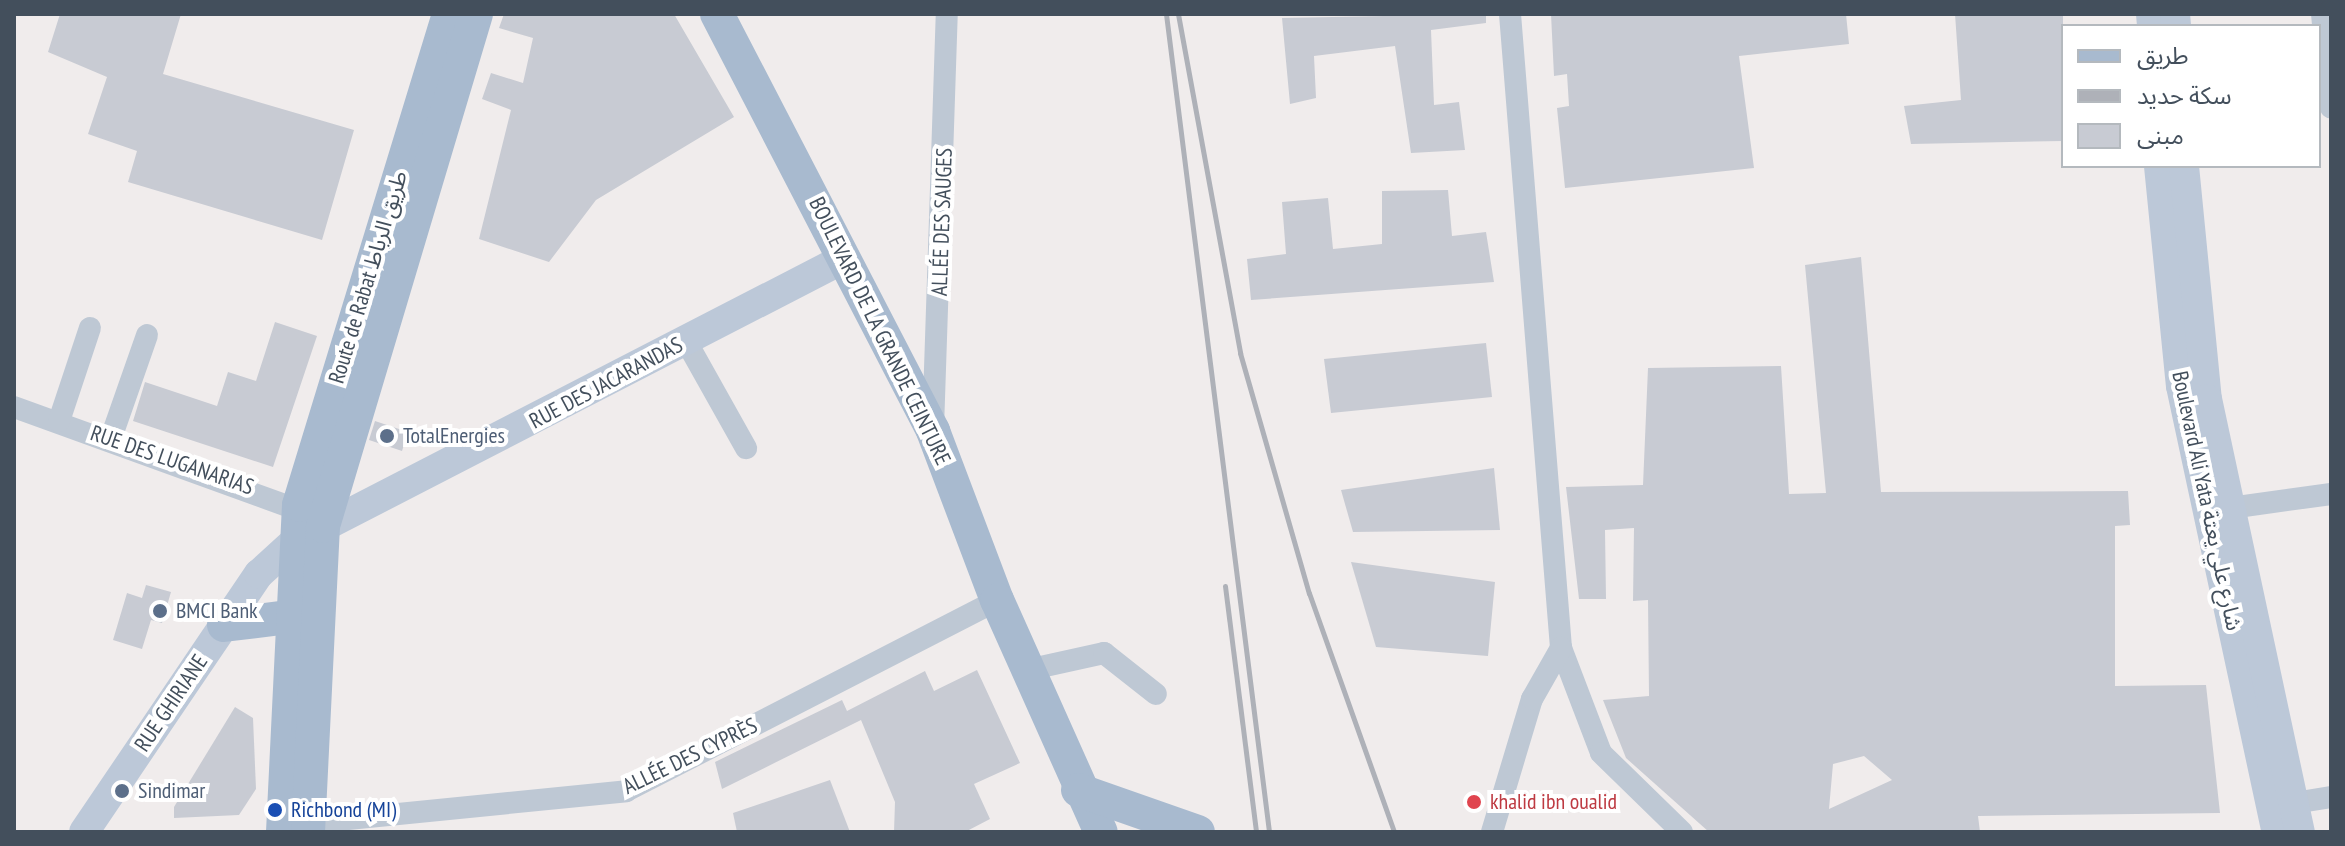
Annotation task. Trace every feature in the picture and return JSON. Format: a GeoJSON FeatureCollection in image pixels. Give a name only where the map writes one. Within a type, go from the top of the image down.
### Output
{"type":"FeatureCollection","features":[{"type":"Feature","properties":{"kind":"main road","name":"Route de Rabat طريق الرباط"},"geometry":{"type":"LineString","coordinates":[[305,524],[449,14]]}},
{"type":"Feature","properties":{"kind":"main road","name":"Route de Rabat طريق الرباط"},"geometry":{"type":"LineString","coordinates":[[305,524],[476,14]]}},
{"type":"Feature","properties":{"kind":"main road","name":"BOULEVARD DE LA GRANDE CEINTURE"},"geometry":{"type":"LineString","coordinates":[[717,14],[933,431],[997,600],[1078,790],[1101,832]]}},
{"type":"Feature","properties":{"kind":"main road"},"geometry":{"type":"LineString","coordinates":[[300,829],[288,617],[305,524]]}},
{"type":"Feature","properties":{"kind":"main road"},"geometry":{"type":"LineString","coordinates":[[300,829],[305,524]]}},
{"type":"Feature","properties":{"kind":"main road"},"geometry":{"type":"LineString","coordinates":[[224,625],[288,617]]}},
{"type":"Feature","properties":{"kind":"main road"},"geometry":{"type":"LineString","coordinates":[[1078,790],[1198,832]]}},
{"type":"Feature","properties":{"kind":"street","name":"ALLÉE DES SAUGES"},"geometry":{"type":"LineString","coordinates":[[933,431],[947,14]]}},
{"type":"Feature","properties":{"kind":"street"},"geometry":{"type":"LineString","coordinates":[[1510,14],[1561,648],[1601,753],[1682,832]]}},
{"type":"Feature","properties":{"kind":"street"},"geometry":{"type":"LineString","coordinates":[[2325,19],[2330,95]]}},
{"type":"Feature","properties":{"kind":"street","name":"Boulevard Ali Yata شارع علي يعتة"},"geometry":{"type":"LineString","coordinates":[[2159,168],[2181,386],[2277,832]]}},
{"type":"Feature","properties":{"kind":"street","name":"Boulevard Ali Yata شارع علي يعتة"},"geometry":{"type":"LineString","coordinates":[[2184,168],[2198,331],[2230,508],[2297,817]]}},
{"type":"Feature","properties":{"kind":"street","name":"RUE DES JACARANDAS"},"geometry":{"type":"LineString","coordinates":[[305,524],[686,341],[845,258]]}},
{"type":"Feature","properties":{"kind":"street"},"geometry":{"type":"LineString","coordinates":[[59,421],[90,328]]}},
{"type":"Feature","properties":{"kind":"street"},"geometry":{"type":"LineString","coordinates":[[111,438],[147,335]]}},
{"type":"Feature","properties":{"kind":"street"},"geometry":{"type":"LineString","coordinates":[[686,341],[746,448]]}},
{"type":"Feature","properties":{"kind":"street","name":"RUE DES LUGANARIAS"},"geometry":{"type":"LineString","coordinates":[[14,407],[111,438],[305,524]]}},
{"type":"Feature","properties":{"kind":"street"},"geometry":{"type":"LineString","coordinates":[[2230,508],[2331,494]]}},
{"type":"Feature","properties":{"kind":"street","name":"RUE GHIRIANE"},"geometry":{"type":"LineString","coordinates":[[84,832],[259,574],[305,524]]}},
{"type":"Feature","properties":{"kind":"street","name":"ALLÉE DES CYPRÈS"},"geometry":{"type":"LineString","coordinates":[[300,829],[626,791],[997,600]]}},
{"type":"Feature","properties":{"kind":"street"},"geometry":{"type":"LineString","coordinates":[[1492,832],[1532,699],[1561,648]]}},
{"type":"Feature","properties":{"kind":"street"},"geometry":{"type":"LineString","coordinates":[[1027,670],[1104,653],[1156,694]]}},
{"type":"Feature","properties":{"kind":"street"},"geometry":{"type":"LineString","coordinates":[[2297,817],[2331,797]]}},
{"type":"Feature","properties":{"kind":"building"},"geometry":{"type":"Polygon","coordinates":[[[60,14],[181,14],[163,74],[354,130],[322,240],[128,182],[137,151],[88,134],[107,77],[48,52],[60,14]]]}},
{"type":"Feature","properties":{"kind":"building"},"geometry":{"type":"Polygon","coordinates":[[[504,14],[674,14],[734,117],[596,200],[549,262],[479,239],[511,110],[482,99],[491,73],[523,83],[533,38],[499,28],[504,14]]]}},
{"type":"Feature","properties":{"kind":"building"},"geometry":{"type":"Polygon","coordinates":[[[1486,14],[1486,23],[1431,30],[1434,105],[1459,102],[1465,150],[1411,153],[1395,46],[1314,56],[1316,98],[1290,104],[1282,18],[1486,14]]]}},
{"type":"Feature","properties":{"kind":"building"},"geometry":{"type":"Polygon","coordinates":[[[1551,14],[1846,14],[1849,44],[1739,56],[1754,168],[1565,188],[1557,108],[1569,106],[1567,74],[1554,76],[1551,14]]]}},
{"type":"Feature","properties":{"kind":"building"},"geometry":{"type":"Polygon","coordinates":[[[1955,14],[2063,14],[2061,141],[1911,144],[1904,106],[1961,100],[1955,14]]]}},
{"type":"Feature","properties":{"kind":"building"},"geometry":{"type":"Polygon","coordinates":[[[1448,190],[1452,236],[1486,232],[1494,282],[1251,300],[1247,259],[1286,254],[1282,202],[1328,198],[1333,249],[1382,244],[1382,191],[1448,190]]]}},
{"type":"Feature","properties":{"kind":"building"},"geometry":{"type":"Polygon","coordinates":[[[1861,257],[1881,492],[2128,491],[2130,525],[2115,526],[2115,686],[2206,685],[2220,813],[1978,816],[1980,832],[1709,832],[1626,758],[1603,700],[1649,696],[1648,600],[1633,601],[1634,528],[1605,530],[1606,599],[1579,599],[1566,487],[1643,485],[1648,368],[1781,366],[1789,494],[1826,493],[1805,265],[1861,257]],[[1864,756],[1833,764],[1829,809],[1892,780],[1864,756]]]}},
{"type":"Feature","properties":{"kind":"building"},"geometry":{"type":"Polygon","coordinates":[[[275,322],[317,336],[273,467],[133,421],[145,382],[217,406],[228,372],[256,381],[275,322]]]}},
{"type":"Feature","properties":{"kind":"building"},"geometry":{"type":"Polygon","coordinates":[[[1486,343],[1492,397],[1331,413],[1324,359],[1486,343]]]}},
{"type":"Feature","properties":{"kind":"building","name":"TotalEnergies"},"geometry":{"type":"Polygon","coordinates":[[[375,421],[408,432],[402,451],[369,440],[375,421]]]}},
{"type":"Feature","properties":{"kind":"building"},"geometry":{"type":"Polygon","coordinates":[[[1494,468],[1500,530],[1353,532],[1341,490],[1494,468]]]}},
{"type":"Feature","properties":{"kind":"building"},"geometry":{"type":"Polygon","coordinates":[[[1351,562],[1495,582],[1488,656],[1376,647],[1351,562]]]}},
{"type":"Feature","properties":{"kind":"building"},"geometry":{"type":"Polygon","coordinates":[[[146,585],[171,592],[162,623],[151,620],[142,649],[113,640],[127,593],[142,598],[146,585]]]}},
{"type":"Feature","properties":{"kind":"building"},"geometry":{"type":"Polygon","coordinates":[[[977,670],[1020,763],[974,784],[990,819],[965,832],[894,832],[895,802],[861,720],[722,789],[715,762],[842,700],[847,711],[925,671],[934,691],[977,670]]]}},
{"type":"Feature","properties":{"kind":"building"},"geometry":{"type":"Polygon","coordinates":[[[235,707],[253,718],[256,789],[239,815],[174,818],[174,807],[235,707]]]}},
{"type":"Feature","properties":{"kind":"building"},"geometry":{"type":"Polygon","coordinates":[[[830,780],[850,832],[737,832],[733,813],[830,780]]]}},
{"type":"Feature","properties":{"kind":"railway"},"geometry":{"type":"LineString","coordinates":[[1166,14],[1269,832]]}},
{"type":"Feature","properties":{"kind":"railway"},"geometry":{"type":"LineString","coordinates":[[1178,14],[1240,353],[1309,593],[1394,832]]}},
{"type":"Feature","properties":{"kind":"railway"},"geometry":{"type":"LineString","coordinates":[[1225,586],[1256,832]]}},
{"type":"Feature","properties":{"kind":"place","name":"TotalEnergies"},"geometry":{"type":"Point","coordinates":[387,436]}},
{"type":"Feature","properties":{"kind":"place","name":"BMCI Bank"},"geometry":{"type":"Point","coordinates":[160,611]}},
{"type":"Feature","properties":{"kind":"place","name":"Sindimar"},"geometry":{"type":"Point","coordinates":[122,791]}},
{"type":"Feature","properties":{"kind":"place","name":"khalid ibn oualid"},"geometry":{"type":"Point","coordinates":[1474,802]}},
{"type":"Feature","properties":{"kind":"place","name":"Richbond (MI)"},"geometry":{"type":"Point","coordinates":[275,810]}}]}
